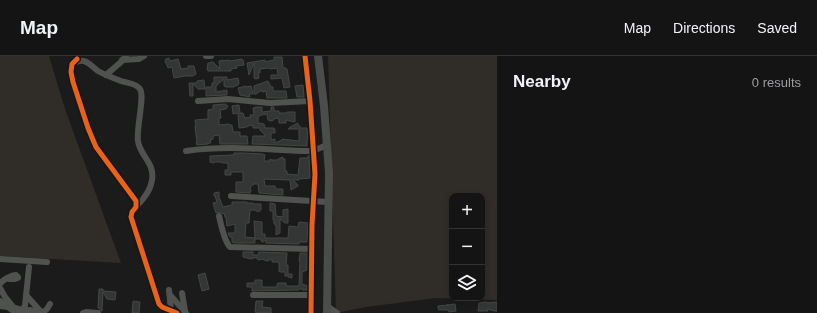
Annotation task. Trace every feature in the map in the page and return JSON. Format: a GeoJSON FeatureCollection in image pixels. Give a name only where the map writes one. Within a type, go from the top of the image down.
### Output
{"type":"FeatureCollection","features":[{"type":"Feature","properties":{"kind":"highway"},"geometry":{"type":"LineString","coordinates":[[318,56],[324,106],[328,173],[327,310]]}},
{"type":"Feature","properties":{"kind":"street"},"geometry":{"type":"LineString","coordinates":[[106,75],[124,58],[140,59],[142,56]]}},
{"type":"Feature","properties":{"kind":"street"},"geometry":{"type":"LineString","coordinates":[[206,56],[211,56]]}},
{"type":"Feature","properties":{"kind":"street"},"geometry":{"type":"LineString","coordinates":[[305,56],[315,174],[313,201],[311,313]]}},
{"type":"Feature","properties":{"kind":"street"},"geometry":{"type":"LineString","coordinates":[[136,207],[134,198],[101,154],[92,136],[73,82],[71,72],[72,64],[76,57],[87,59],[98,70],[106,75],[135,85],[139,87],[141,92],[138,141],[140,148],[151,166],[152,179],[148,191],[143,198],[136,207],[132,212],[131,217],[159,304],[162,307],[174,312]]}},
{"type":"Feature","properties":{"kind":"street"},"geometry":{"type":"LineString","coordinates":[[198,100],[228,99],[270,103],[310,101]]}},
{"type":"Feature","properties":{"kind":"street"},"geometry":{"type":"LineString","coordinates":[[186,150],[221,148],[314,151],[318,148],[327,146]]}},
{"type":"Feature","properties":{"kind":"street"},"geometry":{"type":"LineString","coordinates":[[231,196],[328,202]]}},
{"type":"Feature","properties":{"kind":"street"},"geometry":{"type":"LineString","coordinates":[[219,216],[227,245],[230,247],[312,249]]}},
{"type":"Feature","properties":{"kind":"street"},"geometry":{"type":"LineString","coordinates":[[0,259],[47,262]]}},
{"type":"Feature","properties":{"kind":"street"},"geometry":{"type":"LineString","coordinates":[[21,312],[25,306],[28,268]]}},
{"type":"Feature","properties":{"kind":"street"},"geometry":{"type":"LineString","coordinates":[[0,284],[3,280],[8,279]]}},
{"type":"Feature","properties":{"kind":"street"},"geometry":{"type":"LineString","coordinates":[[0,288],[13,309]]}},
{"type":"Feature","properties":{"kind":"street"},"geometry":{"type":"LineString","coordinates":[[174,312],[170,299],[170,292],[186,313]]}},
{"type":"Feature","properties":{"kind":"street"},"geometry":{"type":"LineString","coordinates":[[182,293],[186,313]]}},
{"type":"Feature","properties":{"kind":"street"},"geometry":{"type":"LineString","coordinates":[[26,295],[42,313]]}},
{"type":"Feature","properties":{"kind":"street"},"geometry":{"type":"LineString","coordinates":[[253,295],[312,295]]}},
{"type":"Feature","properties":{"kind":"street"},"geometry":{"type":"LineString","coordinates":[[0,301],[13,309]]}},
{"type":"Feature","properties":{"kind":"street"},"geometry":{"type":"LineString","coordinates":[[42,313],[50,304]]}},
{"type":"Feature","properties":{"kind":"street"},"geometry":{"type":"LineString","coordinates":[[0,306],[21,312],[30,310],[42,313]]}},
{"type":"Feature","properties":{"kind":"street"},"geometry":{"type":"LineString","coordinates":[[327,310],[337,313]]}},
{"type":"Feature","properties":{"kind":"street"},"geometry":{"type":"LineString","coordinates":[[83,313],[98,313]]}},
{"type":"Feature","properties":{"kind":"shaded area"},"geometry":{"type":"Polygon","coordinates":[[[0,56],[49,56],[65,109],[121,263],[0,256],[0,56]]]}},
{"type":"Feature","properties":{"kind":"shaded area"},"geometry":{"type":"Polygon","coordinates":[[[328,56],[497,56],[497,300],[485,300],[485,193],[449,193],[449,298],[436,298],[366,307],[336,313],[328,56]]]}},
{"type":"Feature","properties":{"kind":"building"},"geometry":{"type":"Polygon","coordinates":[[[274,57],[282,57],[283,68],[287,69],[290,87],[284,88],[282,78],[271,79],[271,75],[278,75],[277,68],[260,69],[260,73],[258,73],[259,78],[256,79],[254,78],[254,63],[249,75],[247,63],[274,60],[274,57]]]}},
{"type":"Feature","properties":{"kind":"building"},"geometry":{"type":"Polygon","coordinates":[[[169,58],[170,61],[178,59],[181,69],[188,68],[188,66],[194,66],[196,74],[193,76],[174,78],[172,67],[168,68],[165,60],[169,58]]]}},
{"type":"Feature","properties":{"kind":"building"},"geometry":{"type":"Polygon","coordinates":[[[242,59],[244,65],[236,66],[237,68],[231,69],[231,71],[208,71],[207,69],[208,63],[211,62],[213,62],[220,69],[219,61],[242,59]]]}},
{"type":"Feature","properties":{"kind":"building"},"geometry":{"type":"Polygon","coordinates":[[[214,77],[227,77],[227,80],[238,78],[238,85],[226,87],[224,86],[224,79],[216,86],[216,92],[227,90],[227,95],[206,96],[206,87],[212,87],[214,77]]]}},
{"type":"Feature","properties":{"kind":"building"},"geometry":{"type":"Polygon","coordinates":[[[204,80],[205,89],[198,89],[193,84],[193,96],[190,96],[189,83],[197,83],[197,81],[204,80]]]}},
{"type":"Feature","properties":{"kind":"building"},"geometry":{"type":"Polygon","coordinates":[[[268,81],[271,87],[273,87],[273,91],[286,91],[287,98],[267,98],[266,91],[262,92],[262,90],[254,94],[254,86],[268,81]]]}},
{"type":"Feature","properties":{"kind":"building"},"geometry":{"type":"Polygon","coordinates":[[[303,85],[304,97],[297,97],[295,86],[303,85]]]}},
{"type":"Feature","properties":{"kind":"building"},"geometry":{"type":"Polygon","coordinates":[[[251,86],[253,94],[249,94],[250,97],[240,95],[238,88],[251,86]]]}},
{"type":"Feature","properties":{"kind":"building"},"geometry":{"type":"Polygon","coordinates":[[[225,104],[228,106],[226,109],[220,110],[221,118],[219,118],[219,125],[232,125],[233,132],[240,132],[240,136],[247,136],[248,144],[220,144],[219,135],[213,136],[213,139],[210,140],[211,143],[197,145],[195,120],[208,119],[208,110],[213,109],[213,105],[225,104]]]}},
{"type":"Feature","properties":{"kind":"building"},"geometry":{"type":"Polygon","coordinates":[[[239,105],[240,113],[243,113],[245,118],[251,117],[250,115],[254,115],[253,108],[255,107],[262,107],[262,112],[271,111],[271,107],[274,107],[274,111],[279,111],[279,113],[295,112],[295,122],[286,120],[286,123],[279,123],[279,119],[276,118],[272,121],[268,120],[267,114],[258,117],[258,123],[264,124],[265,128],[275,129],[275,133],[271,133],[271,140],[275,139],[275,143],[282,139],[299,141],[299,129],[288,129],[298,123],[300,128],[307,128],[307,146],[252,144],[253,136],[266,136],[260,128],[253,128],[253,125],[239,128],[238,113],[233,114],[232,106],[239,105]]]}},
{"type":"Feature","properties":{"kind":"building"},"geometry":{"type":"Polygon","coordinates":[[[234,153],[263,154],[265,155],[264,161],[270,161],[270,159],[277,160],[283,157],[283,159],[285,159],[285,171],[287,171],[287,174],[298,175],[300,158],[307,158],[309,155],[310,178],[293,180],[298,186],[291,190],[290,180],[264,179],[265,186],[275,186],[276,189],[283,189],[283,195],[259,193],[258,184],[254,184],[250,187],[250,193],[236,192],[236,182],[243,182],[243,172],[231,172],[231,175],[225,175],[225,170],[228,170],[228,163],[210,162],[210,156],[234,155],[234,153]]]}},
{"type":"Feature","properties":{"kind":"building"},"geometry":{"type":"Polygon","coordinates":[[[219,192],[219,197],[223,207],[232,205],[232,202],[261,204],[261,210],[258,212],[255,210],[250,210],[249,223],[246,223],[245,237],[255,238],[254,221],[262,222],[262,234],[265,234],[265,238],[288,238],[289,226],[298,227],[299,222],[308,223],[307,242],[299,242],[299,244],[266,243],[266,240],[263,242],[261,239],[255,239],[255,243],[232,242],[232,237],[230,237],[228,233],[235,233],[235,224],[227,226],[224,213],[216,213],[213,203],[217,202],[214,193],[219,192]]]}},
{"type":"Feature","properties":{"kind":"building"},"geometry":{"type":"Polygon","coordinates":[[[270,203],[275,204],[276,216],[283,217],[283,210],[288,209],[288,223],[285,223],[280,219],[280,233],[276,235],[276,225],[274,224],[273,220],[273,211],[270,211],[270,203]]]}},
{"type":"Feature","properties":{"kind":"building"},"geometry":{"type":"Polygon","coordinates":[[[243,252],[253,252],[253,255],[258,255],[259,252],[287,253],[286,265],[288,265],[288,274],[292,274],[292,278],[285,276],[285,272],[279,271],[279,262],[272,262],[272,259],[267,261],[262,259],[259,260],[257,257],[251,259],[243,257],[243,252]]]}},
{"type":"Feature","properties":{"kind":"building"},"geometry":{"type":"Polygon","coordinates":[[[300,253],[307,253],[307,270],[302,272],[302,284],[307,286],[307,290],[302,290],[302,288],[298,290],[252,291],[252,287],[247,287],[247,283],[255,283],[255,280],[262,280],[262,287],[277,287],[278,283],[286,283],[286,286],[299,286],[300,253]]]}},
{"type":"Feature","properties":{"kind":"building"},"geometry":{"type":"Polygon","coordinates":[[[205,273],[209,289],[202,291],[198,275],[205,273]]]}},
{"type":"Feature","properties":{"kind":"building"},"geometry":{"type":"Polygon","coordinates":[[[99,289],[103,289],[103,291],[116,292],[115,300],[107,299],[103,292],[102,311],[98,308],[99,289]]]}},
{"type":"Feature","properties":{"kind":"building"},"geometry":{"type":"Polygon","coordinates":[[[133,301],[140,302],[139,313],[132,313],[133,301]]]}},
{"type":"Feature","properties":{"kind":"building"},"geometry":{"type":"Polygon","coordinates":[[[256,301],[263,301],[262,307],[271,308],[271,313],[255,312],[256,301]]]}},
{"type":"Feature","properties":{"kind":"building"},"geometry":{"type":"Polygon","coordinates":[[[497,302],[497,311],[487,309],[488,311],[478,311],[479,303],[497,302]]]}},
{"type":"Feature","properties":{"kind":"building"},"geometry":{"type":"Polygon","coordinates":[[[455,304],[456,311],[449,312],[448,310],[439,310],[438,308],[438,306],[455,304]]]}},
{"type":"Feature","properties":{"kind":"cycle path"},"geometry":{"type":"LineString","coordinates":[[305,56],[315,174],[312,225],[311,313]]}},
{"type":"Feature","properties":{"kind":"cycle path"},"geometry":{"type":"LineString","coordinates":[[77,59],[72,64],[71,72],[88,128],[96,147],[136,201],[136,207],[132,212],[131,217],[159,304],[162,307],[177,313]]}}]}
